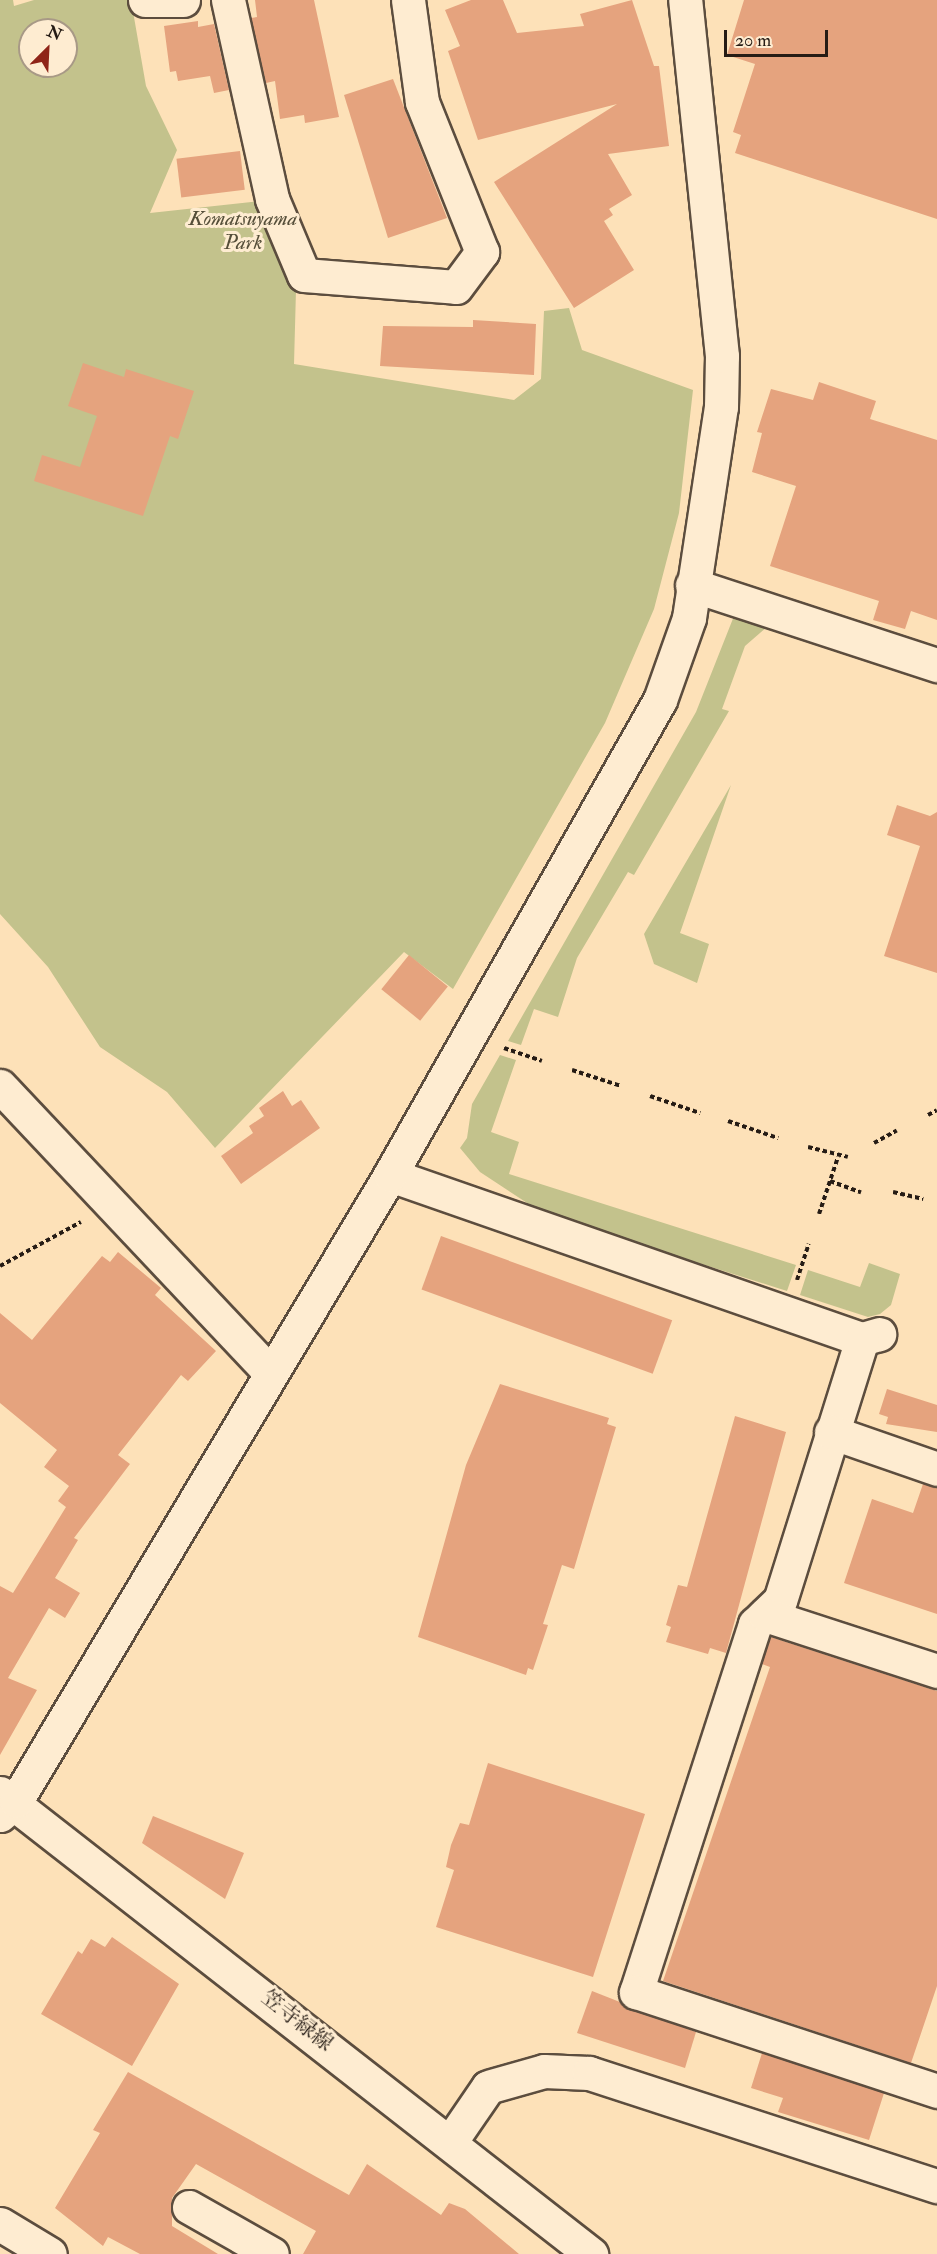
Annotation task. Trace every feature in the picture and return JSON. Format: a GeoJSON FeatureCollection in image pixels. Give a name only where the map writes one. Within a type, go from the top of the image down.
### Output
{"type":"FeatureCollection","features":[{"type":"Feature","properties":{"kind":"street"},"geometry":{"type":"LineString","coordinates":[[145,0],[183,0]]}},
{"type":"Feature","properties":{"kind":"street"},"geometry":{"type":"LineString","coordinates":[[228,0],[272,199],[304,275],[456,287],[482,252],[422,102],[408,0]]}},
{"type":"Feature","properties":{"kind":"street"},"geometry":{"type":"LineString","coordinates":[[6,1803],[390,1175],[660,700],[689,618],[692,585],[708,521],[722,356],[685,0]]}},
{"type":"Feature","properties":{"kind":"street"},"geometry":{"type":"LineString","coordinates":[[692,585],[937,665]]}},
{"type":"Feature","properties":{"kind":"street"},"geometry":{"type":"LineString","coordinates":[[0,1086],[270,1372]]}},
{"type":"Feature","properties":{"kind":"street"},"geometry":{"type":"LineString","coordinates":[[390,1175],[870,1336],[831,1432],[780,1600],[755,1624],[636,1992],[937,2091]]}},
{"type":"Feature","properties":{"kind":"street"},"geometry":{"type":"LineString","coordinates":[[831,1432],[937,1469]]}},
{"type":"Feature","properties":{"kind":"street"},"geometry":{"type":"LineString","coordinates":[[765,1615],[937,1671]]}},
{"type":"Feature","properties":{"kind":"street","name":"笠寺緑線"},"geometry":{"type":"LineString","coordinates":[[6,1803],[451,2141],[591,2254]]}},
{"type":"Feature","properties":{"kind":"street"},"geometry":{"type":"LineString","coordinates":[[451,2141],[488,2087],[544,2071],[589,2073],[937,2186]]}},
{"type":"Feature","properties":{"kind":"street"},"geometry":{"type":"LineString","coordinates":[[189,2207],[230,2244],[272,2254]]}},
{"type":"Feature","properties":{"kind":"street"},"geometry":{"type":"LineString","coordinates":[[0,2224],[50,2254]]}},
{"type":"Feature","properties":{"kind":"path"},"geometry":{"type":"LineString","coordinates":[[504,1048],[542,1061]]}},
{"type":"Feature","properties":{"kind":"path"},"geometry":{"type":"LineString","coordinates":[[572,1070],[621,1086]]}},
{"type":"Feature","properties":{"kind":"path"},"geometry":{"type":"LineString","coordinates":[[650,1096],[700,1113]]}},
{"type":"Feature","properties":{"kind":"path"},"geometry":{"type":"LineString","coordinates":[[928,1114],[937,1110]]}},
{"type":"Feature","properties":{"kind":"path"},"geometry":{"type":"LineString","coordinates":[[728,1121],[778,1138]]}},
{"type":"Feature","properties":{"kind":"path"},"geometry":{"type":"LineString","coordinates":[[874,1143],[897,1130]]}},
{"type":"Feature","properties":{"kind":"path"},"geometry":{"type":"LineString","coordinates":[[808,1147],[838,1157],[848,1157]]}},
{"type":"Feature","properties":{"kind":"path"},"geometry":{"type":"LineString","coordinates":[[819,1214],[838,1157]]}},
{"type":"Feature","properties":{"kind":"path"},"geometry":{"type":"LineString","coordinates":[[830,1181],[861,1192]]}},
{"type":"Feature","properties":{"kind":"path"},"geometry":{"type":"LineString","coordinates":[[893,1192],[923,1199]]}},
{"type":"Feature","properties":{"kind":"path"},"geometry":{"type":"LineString","coordinates":[[0,1266],[60,1229],[116,1210]]}},
{"type":"Feature","properties":{"kind":"path"},"geometry":{"type":"LineString","coordinates":[[801,1267],[809,1244]]}},
{"type":"Feature","properties":{"kind":"green space","name":"Komatsuyama Park"},"geometry":{"type":"Polygon","coordinates":[[[0,0],[13,0],[14,6],[34,0],[131,0],[146,86],[177,150],[150,213],[261,201],[296,290],[294,364],[514,400],[541,379],[544,311],[569,308],[582,350],[693,390],[679,513],[654,609],[605,723],[453,989],[404,952],[215,1148],[167,1092],[100,1047],[48,967],[0,914],[0,0]]]}},
{"type":"Feature","properties":{"kind":"green space"},"geometry":{"type":"Polygon","coordinates":[[[734,616],[767,627],[745,646],[722,709],[729,711],[634,875],[628,872],[577,958],[558,1017],[534,1009],[521,1045],[508,1041],[696,712],[734,616]]]}},
{"type":"Feature","properties":{"kind":"green space"},"geometry":{"type":"Polygon","coordinates":[[[731,785],[680,933],[709,944],[697,983],[654,964],[644,934],[731,785]]]}},
{"type":"Feature","properties":{"kind":"green space"},"geometry":{"type":"Polygon","coordinates":[[[500,1055],[516,1060],[491,1132],[519,1142],[509,1174],[796,1265],[787,1291],[544,1214],[480,1172],[460,1148],[467,1138],[472,1104],[500,1055]]]}},
{"type":"Feature","properties":{"kind":"green space"},"geometry":{"type":"Polygon","coordinates":[[[869,1263],[900,1274],[891,1305],[880,1314],[868,1317],[800,1295],[808,1270],[860,1287],[869,1263]]]}},
{"type":"Feature","properties":{"kind":"building"},"geometry":{"type":"Polygon","coordinates":[[[255,0],[314,0],[339,117],[305,123],[304,115],[280,119],[275,81],[266,83],[251,18],[257,17],[255,0]]]}},
{"type":"Feature","properties":{"kind":"building"},"geometry":{"type":"Polygon","coordinates":[[[471,0],[503,0],[517,33],[584,26],[580,14],[632,0],[654,66],[659,66],[669,146],[608,154],[632,195],[609,209],[613,215],[604,221],[634,270],[574,308],[494,182],[617,104],[478,140],[448,51],[460,46],[445,10],[471,0]]]}},
{"type":"Feature","properties":{"kind":"building"},"geometry":{"type":"Polygon","coordinates":[[[744,0],[937,0],[937,219],[735,153],[741,135],[733,132],[755,64],[727,55],[744,0]]]}},
{"type":"Feature","properties":{"kind":"building"},"geometry":{"type":"Polygon","coordinates":[[[198,21],[198,27],[214,24],[229,90],[214,93],[210,76],[178,81],[176,71],[170,72],[164,26],[198,21]]]}},
{"type":"Feature","properties":{"kind":"building"},"geometry":{"type":"Polygon","coordinates":[[[393,79],[447,218],[388,238],[344,95],[393,79]]]}},
{"type":"Feature","properties":{"kind":"building"},"geometry":{"type":"Polygon","coordinates":[[[240,151],[245,190],[181,198],[176,159],[240,151]]]}},
{"type":"Feature","properties":{"kind":"building"},"geometry":{"type":"Polygon","coordinates":[[[473,320],[536,324],[534,375],[380,366],[383,326],[473,327],[473,320]]]}},
{"type":"Feature","properties":{"kind":"building"},"geometry":{"type":"Polygon","coordinates":[[[83,363],[124,377],[126,369],[194,391],[178,439],[170,436],[143,516],[34,481],[42,455],[80,467],[97,416],[68,406],[83,363]]]}},
{"type":"Feature","properties":{"kind":"building"},"geometry":{"type":"Polygon","coordinates":[[[819,382],[876,401],[870,419],[937,440],[937,620],[911,611],[905,629],[873,620],[879,601],[770,566],[796,486],[752,472],[762,433],[757,432],[771,389],[813,400],[819,382]]]}},
{"type":"Feature","properties":{"kind":"building"},"geometry":{"type":"Polygon","coordinates":[[[897,805],[930,816],[937,812],[937,973],[884,956],[920,846],[887,835],[897,805]]]}},
{"type":"Feature","properties":{"kind":"building"},"geometry":{"type":"Polygon","coordinates":[[[409,955],[448,986],[420,1021],[381,989],[409,955]]]}},
{"type":"Feature","properties":{"kind":"building"},"geometry":{"type":"Polygon","coordinates":[[[283,1091],[292,1106],[301,1100],[320,1128],[241,1184],[221,1156],[253,1133],[249,1126],[264,1116],[259,1108],[283,1091]]]}},
{"type":"Feature","properties":{"kind":"building"},"geometry":{"type":"Polygon","coordinates":[[[441,1236],[672,1320],[653,1374],[422,1290],[441,1236]]]}},
{"type":"Feature","properties":{"kind":"building"},"geometry":{"type":"Polygon","coordinates":[[[118,1252],[161,1288],[155,1295],[216,1351],[188,1381],[181,1375],[118,1455],[130,1464],[74,1538],[78,1540],[55,1578],[80,1593],[65,1618],[49,1608],[8,1678],[37,1690],[0,1755],[0,1586],[13,1593],[66,1507],[58,1501],[69,1486],[44,1467],[57,1450],[0,1403],[0,1313],[32,1340],[102,1256],[110,1262],[118,1252]]]}},
{"type":"Feature","properties":{"kind":"building"},"geometry":{"type":"Polygon","coordinates":[[[500,1384],[609,1418],[607,1424],[616,1427],[574,1569],[562,1565],[543,1624],[548,1625],[533,1670],[528,1668],[526,1675],[418,1637],[466,1465],[500,1384]]]}},
{"type":"Feature","properties":{"kind":"building"},"geometry":{"type":"Polygon","coordinates":[[[887,1389],[937,1405],[937,1432],[886,1424],[888,1417],[879,1414],[887,1389]]]}},
{"type":"Feature","properties":{"kind":"building"},"geometry":{"type":"Polygon","coordinates":[[[735,1416],[786,1432],[726,1653],[710,1648],[708,1654],[666,1642],[671,1627],[666,1625],[678,1585],[687,1587],[735,1416]]]}},
{"type":"Feature","properties":{"kind":"building"},"geometry":{"type":"Polygon","coordinates":[[[923,1484],[937,1487],[937,1614],[844,1583],[872,1499],[913,1513],[923,1484]]]}},
{"type":"Feature","properties":{"kind":"building"},"geometry":{"type":"Polygon","coordinates":[[[771,1637],[937,1691],[937,1986],[911,2063],[663,1981],[770,1667],[762,1664],[771,1637]]]}},
{"type":"Feature","properties":{"kind":"building"},"geometry":{"type":"Polygon","coordinates":[[[488,1763],[645,1814],[593,1977],[436,1927],[454,1870],[446,1867],[451,1845],[460,1823],[469,1825],[488,1763]]]}},
{"type":"Feature","properties":{"kind":"building"},"geometry":{"type":"Polygon","coordinates":[[[153,1816],[244,1853],[225,1899],[142,1843],[153,1816]]]}},
{"type":"Feature","properties":{"kind":"building"},"geometry":{"type":"Polygon","coordinates":[[[112,1937],[179,1984],[132,2066],[41,2014],[78,1951],[82,1954],[91,1939],[105,1947],[112,1937]]]}},
{"type":"Feature","properties":{"kind":"building"},"geometry":{"type":"Polygon","coordinates":[[[592,1991],[696,2032],[685,2068],[577,2033],[592,1991]]]}},
{"type":"Feature","properties":{"kind":"building"},"geometry":{"type":"Polygon","coordinates":[[[762,2053],[884,2093],[869,2140],[778,2112],[783,2098],[751,2088],[762,2053]]]}},
{"type":"Feature","properties":{"kind":"building"},"geometry":{"type":"Polygon","coordinates":[[[128,2072],[349,2195],[367,2164],[441,2215],[449,2203],[465,2209],[519,2254],[303,2254],[316,2231],[196,2164],[172,2198],[172,2226],[218,2254],[140,2254],[108,2237],[103,2246],[55,2208],[100,2133],[93,2130],[128,2072]]]}}]}
